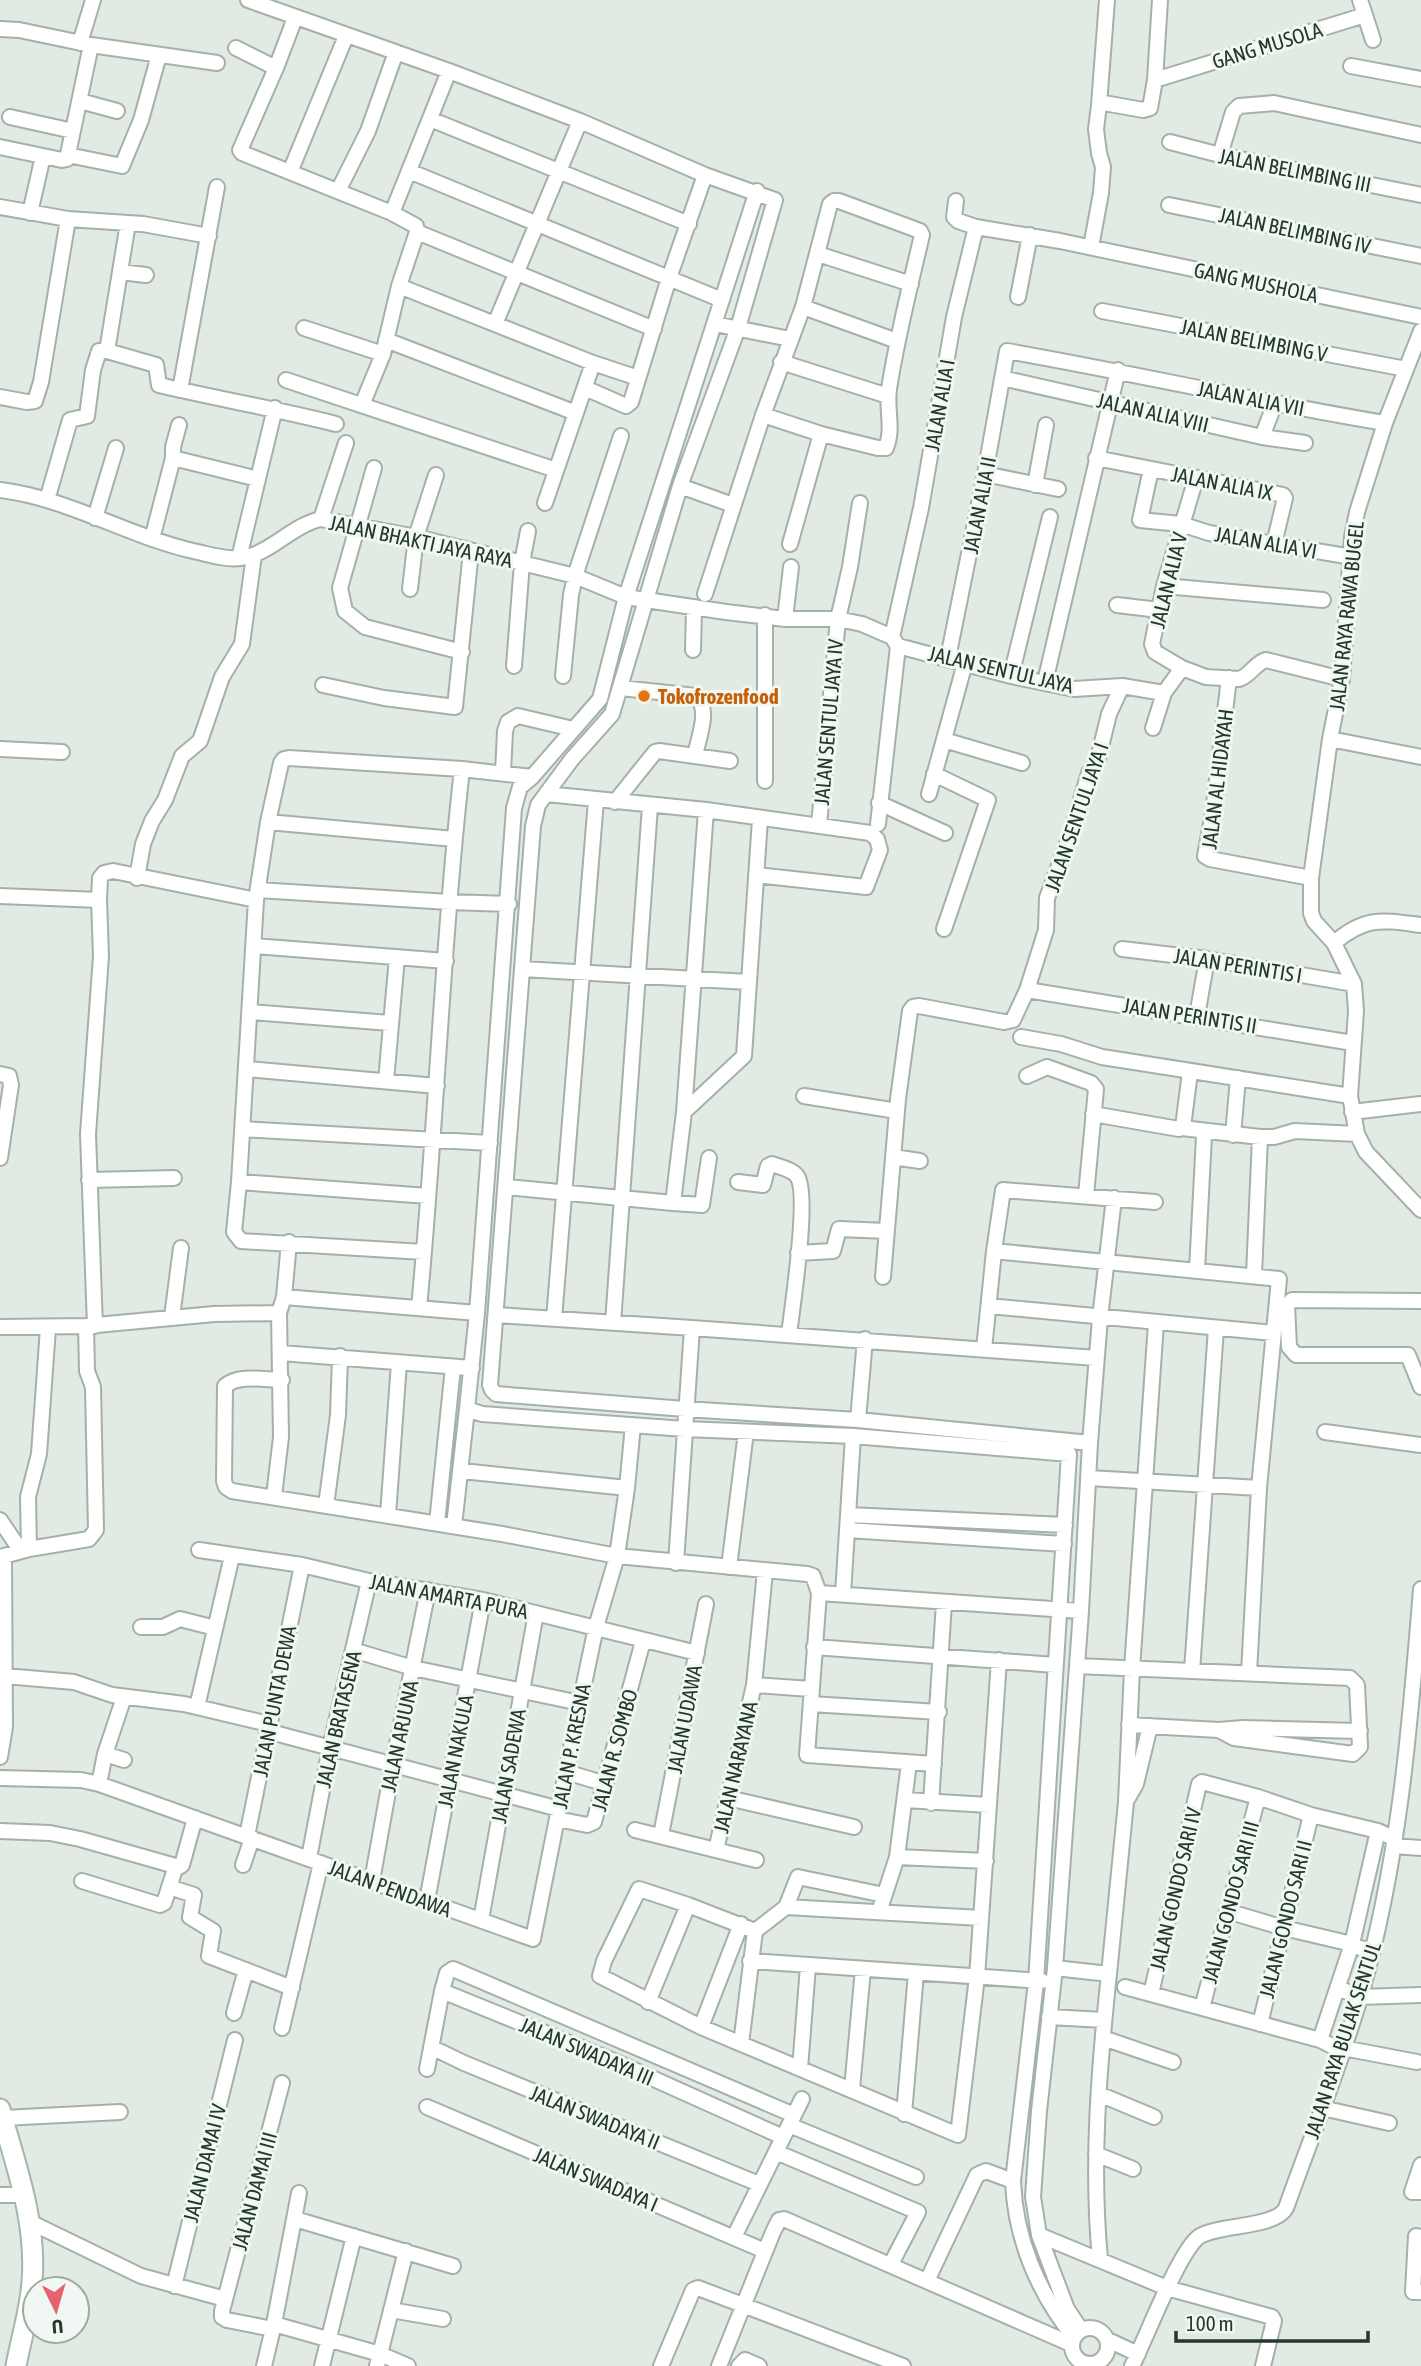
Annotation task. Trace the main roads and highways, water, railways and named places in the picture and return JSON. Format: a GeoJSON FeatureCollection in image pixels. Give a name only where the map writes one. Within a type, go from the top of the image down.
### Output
{"type":"FeatureCollection","features":[{"type":"Feature","properties":{"kind":"place","name":"Tokofrozenfood"},"geometry":{"type":"Point","coordinates":[644,696]}}]}
